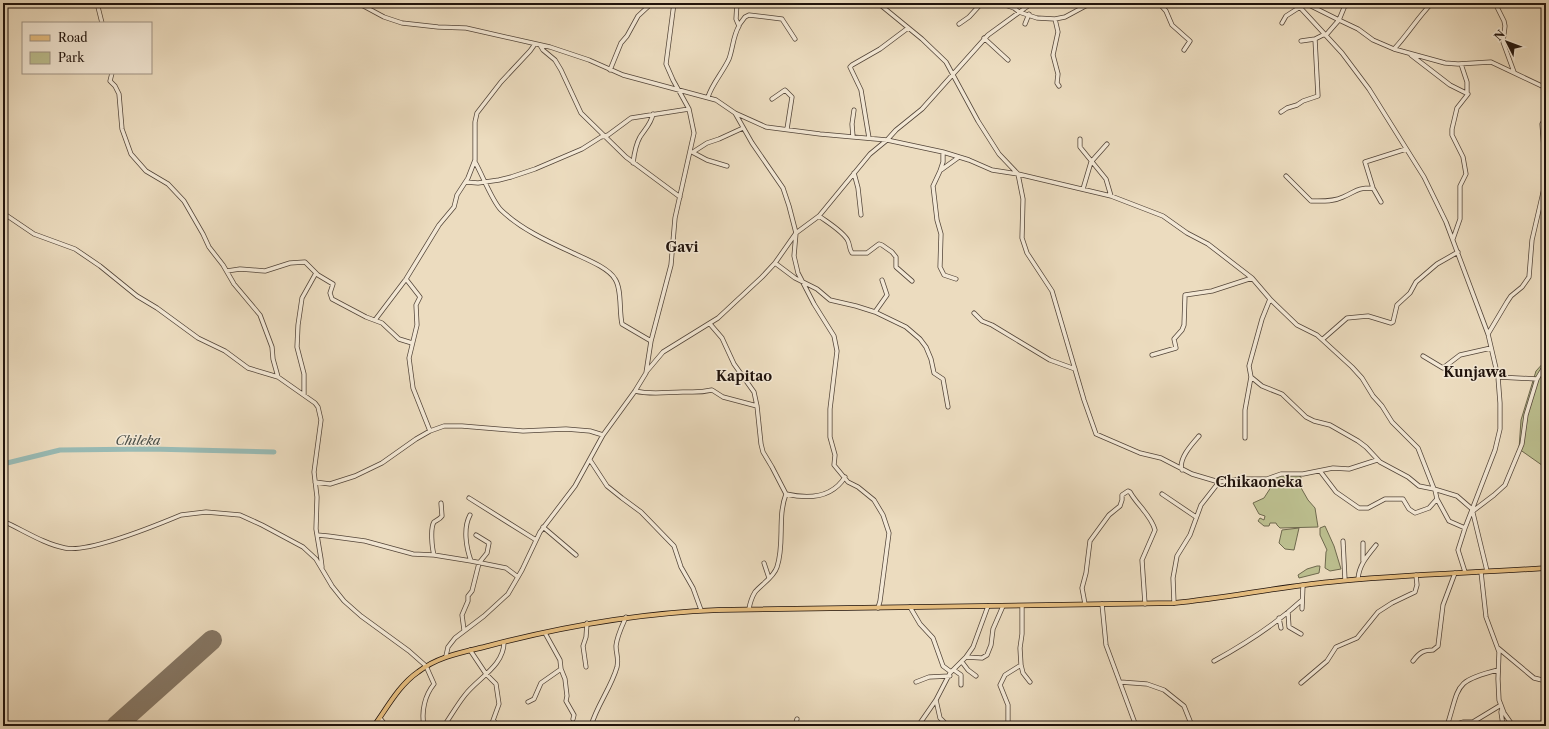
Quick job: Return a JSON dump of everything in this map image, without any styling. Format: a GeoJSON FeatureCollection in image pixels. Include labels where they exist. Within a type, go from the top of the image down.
{"type":"FeatureCollection","features":[{"type":"Feature","properties":{"kind":"main road"},"geometry":{"type":"LineString","coordinates":[[374,726],[403,686],[417,672],[446,656],[587,623],[626,617],[701,610],[1174,603],[1228,597],[1346,580],[1546,568]]}},
{"type":"Feature","properties":{"kind":"street"},"geometry":{"type":"LineString","coordinates":[[97,3],[102,22]]}},
{"type":"Feature","properties":{"kind":"street"},"geometry":{"type":"LineString","coordinates":[[358,3],[384,17],[402,23],[466,28],[540,45],[575,55],[623,75],[708,97],[722,103],[735,113],[766,127],[887,140],[943,152],[992,170],[1018,174],[1111,196],[1168,218],[1184,231],[1208,244],[1252,278],[1297,325],[1306,328],[1323,339],[1362,378],[1392,422],[1418,448],[1437,498],[1449,521],[1465,528]]}},
{"type":"Feature","properties":{"kind":"street"},"geometry":{"type":"LineString","coordinates":[[610,70],[621,43],[627,36],[638,16],[652,3]]}},
{"type":"Feature","properties":{"kind":"street"},"geometry":{"type":"LineString","coordinates":[[646,373],[651,341],[671,265],[673,228],[692,152],[694,133],[689,109],[668,69],[666,59],[674,3]]}},
{"type":"Feature","properties":{"kind":"street"},"geometry":{"type":"LineString","coordinates":[[737,3],[736,18],[739,25]]}},
{"type":"Feature","properties":{"kind":"street"},"geometry":{"type":"LineString","coordinates":[[878,3],[946,62],[978,121],[999,154],[1018,174],[1023,199],[1022,238],[1027,253],[1052,291],[1084,400],[1096,434],[1145,454],[1161,458],[1182,470],[1219,482],[1242,478],[1267,479],[1281,474],[1302,474],[1333,468],[1349,469],[1377,460]]}},
{"type":"Feature","properties":{"kind":"street"},"geometry":{"type":"LineString","coordinates":[[959,24],[984,3]]}},
{"type":"Feature","properties":{"kind":"street"},"geometry":{"type":"LineString","coordinates":[[999,3],[1037,18],[1055,19],[1065,17],[1091,3]]}},
{"type":"Feature","properties":{"kind":"street"},"geometry":{"type":"LineString","coordinates":[[446,656],[448,646],[455,638],[492,610],[508,594],[543,527],[575,486],[603,435],[655,361],[667,349],[710,324],[757,282],[775,262],[796,234],[819,216],[870,154],[922,109],[984,38],[1032,3]]}},
{"type":"Feature","properties":{"kind":"street"},"geometry":{"type":"LineString","coordinates":[[1159,3],[1166,11],[1172,25],[1190,41],[1184,50]]}},
{"type":"Feature","properties":{"kind":"street"},"geometry":{"type":"LineString","coordinates":[[1296,3],[1326,34],[1368,89],[1424,177],[1453,239],[1488,334],[1498,377],[1500,421],[1498,440],[1465,528],[1458,552],[1465,572]]}},
{"type":"Feature","properties":{"kind":"street"},"geometry":{"type":"LineString","coordinates":[[1306,3],[1311,4],[1358,29],[1374,40],[1394,49],[1445,63],[1462,64],[1491,62],[1514,72],[1525,80],[1546,88]]}},
{"type":"Feature","properties":{"kind":"street"},"geometry":{"type":"LineString","coordinates":[[1302,41],[1315,39],[1326,34],[1339,20],[1346,3]]}},
{"type":"Feature","properties":{"kind":"street"},"geometry":{"type":"LineString","coordinates":[[1394,49],[1422,13],[1432,3]]}},
{"type":"Feature","properties":{"kind":"street"},"geometry":{"type":"LineString","coordinates":[[1495,3],[1504,21],[1505,26],[1503,42],[1514,72]]}},
{"type":"Feature","properties":{"kind":"street"},"geometry":{"type":"LineString","coordinates":[[1282,22],[1286,16],[1300,7]]}},
{"type":"Feature","properties":{"kind":"street"},"geometry":{"type":"LineString","coordinates":[[1025,24],[1029,14]]}},
{"type":"Feature","properties":{"kind":"street"},"geometry":{"type":"LineString","coordinates":[[708,97],[729,57],[739,25],[745,17],[748,15],[782,19],[795,39]]}},
{"type":"Feature","properties":{"kind":"street"},"geometry":{"type":"LineString","coordinates":[[1055,19],[1058,35],[1053,55],[1058,74],[1057,83],[1059,86]]}},
{"type":"Feature","properties":{"kind":"street"},"geometry":{"type":"LineString","coordinates":[[869,138],[861,90],[850,67],[880,49],[908,28]]}},
{"type":"Feature","properties":{"kind":"street"},"geometry":{"type":"LineString","coordinates":[[984,38],[1008,60]]}},
{"type":"Feature","properties":{"kind":"street"},"geometry":{"type":"LineString","coordinates":[[1281,112],[1319,95],[1316,79],[1315,39]]}},
{"type":"Feature","properties":{"kind":"street"},"geometry":{"type":"LineString","coordinates":[[374,320],[406,279],[439,225],[454,207],[457,195],[466,182],[475,162],[475,122],[477,113],[501,82],[535,44]]}},
{"type":"Feature","properties":{"kind":"street"},"geometry":{"type":"LineString","coordinates":[[540,45],[560,68],[580,113],[618,151],[680,197]]}},
{"type":"Feature","properties":{"kind":"street"},"geometry":{"type":"LineString","coordinates":[[1408,53],[1450,85],[1467,93]]}},
{"type":"Feature","properties":{"kind":"street"},"geometry":{"type":"LineString","coordinates":[[1453,239],[1460,220],[1460,186],[1466,174],[1463,156],[1452,135],[1457,108],[1466,98],[1467,93],[1467,82],[1462,64]]}},
{"type":"Feature","properties":{"kind":"street"},"geometry":{"type":"LineString","coordinates":[[112,74],[110,81],[115,86],[118,94],[122,129],[131,154],[146,172],[168,184],[184,201],[209,247],[234,284],[262,319],[272,347],[273,359],[278,377]]}},
{"type":"Feature","properties":{"kind":"street"},"geometry":{"type":"LineString","coordinates":[[772,99],[785,90],[792,97],[787,129]]}},
{"type":"Feature","properties":{"kind":"street"},"geometry":{"type":"LineString","coordinates":[[466,182],[475,183],[505,179],[535,169],[582,149],[631,118],[689,109]]}},
{"type":"Feature","properties":{"kind":"street"},"geometry":{"type":"LineString","coordinates":[[853,137],[852,124],[854,110]]}},
{"type":"Feature","properties":{"kind":"street"},"geometry":{"type":"LineString","coordinates":[[735,113],[752,143],[783,188],[796,234],[794,256],[801,281],[827,323],[836,342],[837,351],[830,409],[830,438],[835,455],[834,465],[848,482]]}},
{"type":"Feature","properties":{"kind":"street"},"geometry":{"type":"LineString","coordinates":[[633,163],[634,154],[639,139],[650,124],[653,114]]}},
{"type":"Feature","properties":{"kind":"street"},"geometry":{"type":"LineString","coordinates":[[1488,334],[1511,296],[1522,287],[1529,277],[1532,240],[1546,175],[1542,124],[1546,118]]}},
{"type":"Feature","properties":{"kind":"street"},"geometry":{"type":"LineString","coordinates":[[692,152],[707,143],[743,128]]}},
{"type":"Feature","properties":{"kind":"street"},"geometry":{"type":"LineString","coordinates":[[1080,139],[1080,147],[1091,162],[1106,178],[1111,196]]}},
{"type":"Feature","properties":{"kind":"street"},"geometry":{"type":"LineString","coordinates":[[1083,189],[1091,162],[1107,144]]}},
{"type":"Feature","properties":{"kind":"street"},"geometry":{"type":"LineString","coordinates":[[1381,202],[1373,188],[1365,162],[1406,149]]}},
{"type":"Feature","properties":{"kind":"street"},"geometry":{"type":"LineString","coordinates":[[692,152],[707,160],[727,166]]}},
{"type":"Feature","properties":{"kind":"street"},"geometry":{"type":"LineString","coordinates":[[943,152],[943,162],[933,186],[937,220],[941,234],[940,267],[944,275],[956,279]]}},
{"type":"Feature","properties":{"kind":"street"},"geometry":{"type":"LineString","coordinates":[[940,171],[958,157]]}},
{"type":"Feature","properties":{"kind":"street"},"geometry":{"type":"LineString","coordinates":[[475,162],[498,206],[518,224],[603,268],[614,277],[617,281],[622,324],[651,341]]}},
{"type":"Feature","properties":{"kind":"street"},"geometry":{"type":"LineString","coordinates":[[854,173],[858,188],[861,215]]}},
{"type":"Feature","properties":{"kind":"street"},"geometry":{"type":"LineString","coordinates":[[1286,176],[1311,201],[1334,200],[1360,188],[1373,188]]}},
{"type":"Feature","properties":{"kind":"street"},"geometry":{"type":"LineString","coordinates":[[3,213],[34,234],[75,249],[100,266],[137,296],[157,308],[192,334],[225,351],[248,368],[278,377],[312,400],[318,407],[321,420],[314,463],[317,497],[315,523],[322,568]]}},
{"type":"Feature","properties":{"kind":"street"},"geometry":{"type":"LineString","coordinates":[[819,216],[835,228],[848,241],[850,251],[852,253],[867,252],[879,244],[888,249],[896,257],[896,267],[912,281]]}},
{"type":"Feature","properties":{"kind":"street"},"geometry":{"type":"LineString","coordinates":[[1323,339],[1346,318],[1368,316],[1391,323],[1393,322],[1397,305],[1410,293],[1416,282],[1437,264],[1458,252]]}},
{"type":"Feature","properties":{"kind":"street"},"geometry":{"type":"LineString","coordinates":[[227,272],[240,269],[265,271],[290,263],[306,262],[316,273],[333,284],[330,293],[332,299],[387,326],[399,339],[412,343]]}},
{"type":"Feature","properties":{"kind":"street"},"geometry":{"type":"LineString","coordinates":[[775,262],[801,281],[817,289],[830,300],[875,312],[906,328],[920,339],[929,353],[934,373],[943,379],[948,407]]}},
{"type":"Feature","properties":{"kind":"street"},"geometry":{"type":"LineString","coordinates":[[304,395],[303,367],[297,347],[298,325],[302,298],[316,273]]}},
{"type":"Feature","properties":{"kind":"street"},"geometry":{"type":"LineString","coordinates":[[1152,356],[1176,348],[1174,339],[1184,326],[1186,308],[1185,295],[1212,291],[1252,278]]}},
{"type":"Feature","properties":{"kind":"street"},"geometry":{"type":"LineString","coordinates":[[406,279],[420,297],[416,305],[417,325],[409,358],[411,382],[415,396],[430,431]]}},
{"type":"Feature","properties":{"kind":"street"},"geometry":{"type":"LineString","coordinates":[[875,312],[887,295],[882,280]]}},
{"type":"Feature","properties":{"kind":"street"},"geometry":{"type":"LineString","coordinates":[[1245,438],[1245,410],[1251,377],[1249,366],[1270,298]]}},
{"type":"Feature","properties":{"kind":"street"},"geometry":{"type":"LineString","coordinates":[[974,313],[984,323],[992,325],[1050,360],[1075,369]]}},
{"type":"Feature","properties":{"kind":"street"},"geometry":{"type":"LineString","coordinates":[[710,324],[724,341],[734,364],[754,392],[762,448],[786,494],[780,526],[781,551],[777,568],[754,594],[749,609]]}},
{"type":"Feature","properties":{"kind":"street"},"geometry":{"type":"LineString","coordinates":[[1423,356],[1443,368],[1460,355],[1491,348]]}},
{"type":"Feature","properties":{"kind":"street"},"geometry":{"type":"LineString","coordinates":[[1473,510],[1505,485],[1522,444],[1526,415],[1537,379],[1546,364]]}},
{"type":"Feature","properties":{"kind":"street"},"geometry":{"type":"LineString","coordinates":[[1251,377],[1262,386],[1281,393],[1309,419],[1330,425],[1358,441],[1366,447],[1377,460],[1391,470],[1408,477],[1418,486],[1457,496],[1473,510],[1486,571]]}},
{"type":"Feature","properties":{"kind":"street"},"geometry":{"type":"LineString","coordinates":[[1498,377],[1537,379]]}},
{"type":"Feature","properties":{"kind":"street"},"geometry":{"type":"LineString","coordinates":[[635,391],[650,393],[698,393],[712,390],[723,397],[757,406]]}},
{"type":"Feature","properties":{"kind":"street"},"geometry":{"type":"LineString","coordinates":[[315,482],[330,484],[360,474],[382,463],[416,439],[440,426],[449,425],[523,432],[566,429],[590,431],[603,435]]}},
{"type":"Feature","properties":{"kind":"street"},"geometry":{"type":"LineString","coordinates":[[1182,470],[1181,465],[1183,460],[1199,436]]}},
{"type":"Feature","properties":{"kind":"street"},"geometry":{"type":"LineString","coordinates":[[590,460],[607,486],[642,512],[674,546],[681,568],[693,588],[701,610]]}},
{"type":"Feature","properties":{"kind":"street"},"geometry":{"type":"LineString","coordinates":[[1320,471],[1336,492],[1359,508],[1368,508],[1385,499],[1403,499],[1405,500],[1409,509],[1415,513],[1429,508],[1437,498]]}},
{"type":"Feature","properties":{"kind":"street"},"geometry":{"type":"LineString","coordinates":[[786,494],[799,497],[821,496],[841,483],[845,477]]}},
{"type":"Feature","properties":{"kind":"street"},"geometry":{"type":"LineString","coordinates":[[841,483],[848,482],[858,486],[874,500],[883,515],[889,533],[878,608]]}},
{"type":"Feature","properties":{"kind":"street"},"geometry":{"type":"LineString","coordinates":[[1174,603],[1173,578],[1176,560],[1190,535],[1202,503],[1219,482]]}},
{"type":"Feature","properties":{"kind":"street"},"geometry":{"type":"LineString","coordinates":[[1084,604],[1082,588],[1086,573],[1090,541],[1109,515],[1120,506],[1122,495],[1128,491],[1148,516],[1155,530],[1142,560],[1145,604]]}},
{"type":"Feature","properties":{"kind":"street"},"geometry":{"type":"LineString","coordinates":[[1162,494],[1196,517]]}},
{"type":"Feature","properties":{"kind":"street"},"geometry":{"type":"LineString","coordinates":[[469,498],[536,540]]}},
{"type":"Feature","properties":{"kind":"street"},"geometry":{"type":"LineString","coordinates":[[434,555],[432,530],[434,523],[442,516],[441,504]]}},
{"type":"Feature","properties":{"kind":"street"},"geometry":{"type":"LineString","coordinates":[[3,521],[54,545],[67,548],[84,548],[181,515],[192,513],[206,512],[234,514],[250,519],[302,547],[312,555],[322,568],[332,586],[344,601],[361,616],[403,646],[426,666],[434,685],[429,689],[424,706],[424,726]]}},
{"type":"Feature","properties":{"kind":"street"},"geometry":{"type":"LineString","coordinates":[[470,515],[466,524],[466,549],[471,561]]}},
{"type":"Feature","properties":{"kind":"street"},"geometry":{"type":"LineString","coordinates":[[543,527],[576,555]]}},
{"type":"Feature","properties":{"kind":"street"},"geometry":{"type":"LineString","coordinates":[[464,630],[462,615],[468,601],[468,596],[472,591],[479,563],[487,553],[489,544],[476,535]]}},
{"type":"Feature","properties":{"kind":"street"},"geometry":{"type":"LineString","coordinates":[[317,536],[357,540],[413,554],[434,555],[506,568],[518,577]]}},
{"type":"Feature","properties":{"kind":"street"},"geometry":{"type":"LineString","coordinates":[[1343,541],[1346,580]]}},
{"type":"Feature","properties":{"kind":"street"},"geometry":{"type":"LineString","coordinates":[[1358,579],[1362,562],[1363,543]]}},
{"type":"Feature","properties":{"kind":"street"},"geometry":{"type":"LineString","coordinates":[[1362,562],[1376,545]]}},
{"type":"Feature","properties":{"kind":"street"},"geometry":{"type":"LineString","coordinates":[[764,563],[769,578]]}},
{"type":"Feature","properties":{"kind":"street"},"geometry":{"type":"LineString","coordinates":[[1481,572],[1486,617],[1498,648],[1498,687],[1502,707],[1513,726]]}},
{"type":"Feature","properties":{"kind":"street"},"geometry":{"type":"LineString","coordinates":[[1413,661],[1421,652],[1426,650],[1434,650],[1438,646],[1443,604],[1454,573]]}},
{"type":"Feature","properties":{"kind":"street"},"geometry":{"type":"LineString","coordinates":[[1301,683],[1327,661],[1336,647],[1352,641],[1360,636],[1378,612],[1392,603],[1415,592],[1417,585],[1416,575]]}},
{"type":"Feature","properties":{"kind":"street"},"geometry":{"type":"LineString","coordinates":[[1302,609],[1303,586]]}},
{"type":"Feature","properties":{"kind":"street"},"geometry":{"type":"LineString","coordinates":[[1214,661],[1250,639],[1288,612],[1302,600]]}},
{"type":"Feature","properties":{"kind":"street"},"geometry":{"type":"LineString","coordinates":[[1102,604],[1106,645],[1136,726]]}},
{"type":"Feature","properties":{"kind":"street"},"geometry":{"type":"LineString","coordinates":[[918,726],[952,673],[966,657],[974,643],[988,606]]}},
{"type":"Feature","properties":{"kind":"street"},"geometry":{"type":"LineString","coordinates":[[966,657],[982,658],[987,655],[991,645],[993,629],[1003,606]]}},
{"type":"Feature","properties":{"kind":"street"},"geometry":{"type":"LineString","coordinates":[[1022,606],[1020,665],[1023,673],[1030,682]]}},
{"type":"Feature","properties":{"kind":"street"},"geometry":{"type":"LineString","coordinates":[[910,607],[920,624],[931,636],[943,666],[952,673]]}},
{"type":"Feature","properties":{"kind":"street"},"geometry":{"type":"LineString","coordinates":[[1288,612],[1289,627],[1302,634]]}},
{"type":"Feature","properties":{"kind":"street"},"geometry":{"type":"LineString","coordinates":[[591,726],[597,714],[598,705],[604,697],[616,669],[618,659],[616,644],[626,617]]}},
{"type":"Feature","properties":{"kind":"street"},"geometry":{"type":"LineString","coordinates":[[1279,618],[1281,628]]}},
{"type":"Feature","properties":{"kind":"street"},"geometry":{"type":"LineString","coordinates":[[586,667],[583,646],[586,637],[587,623]]}},
{"type":"Feature","properties":{"kind":"street"},"geometry":{"type":"LineString","coordinates":[[545,633],[560,660],[568,696],[566,701],[574,715],[573,719]]}},
{"type":"Feature","properties":{"kind":"street"},"geometry":{"type":"LineString","coordinates":[[444,726],[464,696],[500,658],[503,653],[504,642]]}},
{"type":"Feature","properties":{"kind":"street"},"geometry":{"type":"LineString","coordinates":[[1498,648],[1534,678],[1546,681]]}},
{"type":"Feature","properties":{"kind":"street"},"geometry":{"type":"LineString","coordinates":[[470,650],[486,674],[496,684],[499,704],[491,726]]}},
{"type":"Feature","properties":{"kind":"street"},"geometry":{"type":"LineString","coordinates":[[962,662],[967,669],[976,676]]}},
{"type":"Feature","properties":{"kind":"street"},"geometry":{"type":"LineString","coordinates":[[1008,726],[1008,705],[1000,685],[1004,676],[1020,665]]}},
{"type":"Feature","properties":{"kind":"street"},"geometry":{"type":"LineString","coordinates":[[528,702],[534,699],[541,684],[561,669]]}},
{"type":"Feature","properties":{"kind":"street"},"geometry":{"type":"LineString","coordinates":[[1447,726],[1457,693],[1464,681],[1498,670]]}},
{"type":"Feature","properties":{"kind":"street"},"geometry":{"type":"LineString","coordinates":[[916,682],[929,677],[952,673],[961,675],[961,685]]}},
{"type":"Feature","properties":{"kind":"street"},"geometry":{"type":"LineString","coordinates":[[1120,682],[1147,684],[1164,690],[1184,706],[1192,726]]}},
{"type":"Feature","properties":{"kind":"street"},"geometry":{"type":"LineString","coordinates":[[936,700],[940,718],[948,726]]}},
{"type":"Feature","properties":{"kind":"street"},"geometry":{"type":"LineString","coordinates":[[1450,726],[1463,722],[1472,724],[1502,707]]}},
{"type":"Feature","properties":{"kind":"street"},"geometry":{"type":"LineString","coordinates":[[1502,707],[1501,712],[1503,726]]}},
{"type":"Feature","properties":{"kind":"street"},"geometry":{"type":"LineString","coordinates":[[380,718],[386,726]]}},
{"type":"Feature","properties":{"kind":"street"},"geometry":{"type":"LineString","coordinates":[[795,726],[797,719]]}},
{"type":"Feature","properties":{"kind":"street"},"geometry":{"type":"LineString","coordinates":[[494,721],[497,726]]}},
{"type":"Feature","properties":{"kind":"green space"},"geometry":{"type":"Polygon","coordinates":[[[1546,360],[1546,468],[1519,449],[1521,420],[1536,371],[1546,360]]]}},
{"type":"Feature","properties":{"kind":"green space"},"geometry":{"type":"Polygon","coordinates":[[[1279,475],[1298,475],[1301,477],[1300,486],[1308,500],[1315,508],[1318,527],[1280,528],[1276,523],[1270,523],[1269,526],[1264,526],[1258,521],[1260,518],[1264,520],[1265,516],[1259,514],[1253,503],[1264,498],[1273,484],[1273,481],[1279,475]]]}},
{"type":"Feature","properties":{"kind":"green space"},"geometry":{"type":"Polygon","coordinates":[[[1325,526],[1334,546],[1341,569],[1330,571],[1325,568],[1327,550],[1320,535],[1320,528],[1325,526]]]}},
{"type":"Feature","properties":{"kind":"green space"},"geometry":{"type":"Polygon","coordinates":[[[1299,528],[1294,550],[1285,549],[1279,543],[1282,530],[1299,528]]]}},
{"type":"Feature","properties":{"kind":"green space"},"geometry":{"type":"Polygon","coordinates":[[[1320,566],[1319,573],[1299,578],[1298,575],[1307,569],[1320,566]]]}},
{"type":"Feature","properties":{"kind":"waterway","name":"Chileka"},"geometry":{"type":"LineString","coordinates":[[3,464],[60,450],[150,449],[274,452]]}},
{"type":"Feature","properties":{"kind":"runway"},"geometry":{"type":"LineString","coordinates":[[116,726],[212,640]]}},
{"type":"Feature","properties":{"kind":"district","name":"Gavi"},"geometry":{"type":"Point","coordinates":[682,247]}},
{"type":"Feature","properties":{"kind":"district","name":"Kunjawa"},"geometry":{"type":"Point","coordinates":[1475,372]}},
{"type":"Feature","properties":{"kind":"district","name":"Kapitao"},"geometry":{"type":"Point","coordinates":[744,376]}},
{"type":"Feature","properties":{"kind":"district","name":"Chikaoneka"},"geometry":{"type":"Point","coordinates":[1259,482]}}]}
